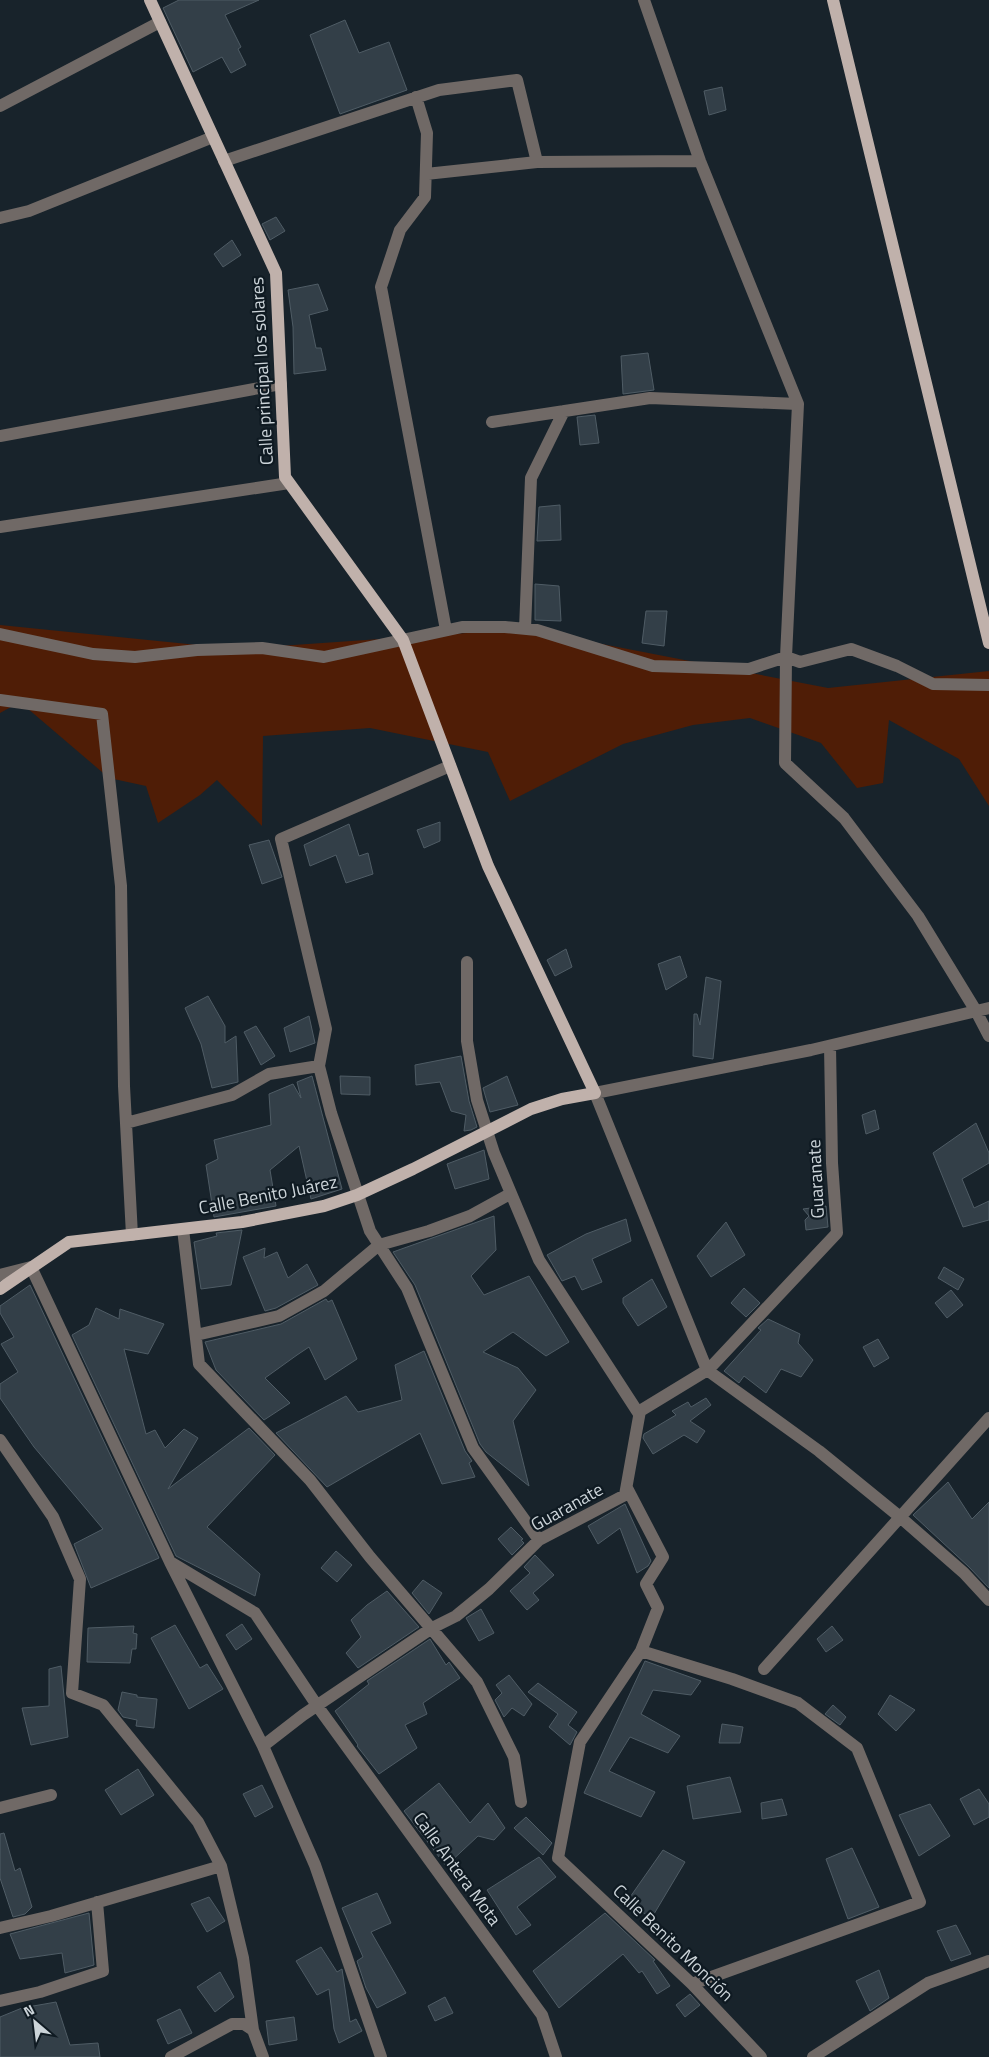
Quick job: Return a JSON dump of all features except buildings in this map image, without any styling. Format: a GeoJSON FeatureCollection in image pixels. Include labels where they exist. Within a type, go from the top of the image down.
{"type":"FeatureCollection","features":[{"type":"Feature","properties":{"kind":"main road"},"geometry":{"type":"LineString","coordinates":[[833,0],[989,643]]}},
{"type":"Feature","properties":{"kind":"main road","name":"Calle principal los solares"},"geometry":{"type":"LineString","coordinates":[[153,1],[160,22],[276,273],[285,476],[403,640],[488,866],[595,1093]]}},
{"type":"Feature","properties":{"kind":"main road","name":"Calle Benito Juárez"},"geometry":{"type":"LineString","coordinates":[[0,1289],[69,1242],[242,1222],[324,1206],[357,1195],[488,1132],[531,1109],[562,1099],[595,1093]]}},
{"type":"Feature","properties":{"kind":"street"},"geometry":{"type":"LineString","coordinates":[[644,0],[700,161],[798,404],[786,657],[785,763],[844,818],[918,916],[983,1010],[989,1036]]}},
{"type":"Feature","properties":{"kind":"street"},"geometry":{"type":"LineString","coordinates":[[0,106],[160,22]]}},
{"type":"Feature","properties":{"kind":"street"},"geometry":{"type":"LineString","coordinates":[[224,160],[439,90],[517,80],[538,162]]}},
{"type":"Feature","properties":{"kind":"street"},"geometry":{"type":"LineString","coordinates":[[416,97],[427,133],[425,197],[400,230],[381,287],[446,630]]}},
{"type":"Feature","properties":{"kind":"street"},"geometry":{"type":"LineString","coordinates":[[0,218],[29,211],[213,137]]}},
{"type":"Feature","properties":{"kind":"street"},"geometry":{"type":"LineString","coordinates":[[426,174],[538,162],[700,161]]}},
{"type":"Feature","properties":{"kind":"street"},"geometry":{"type":"LineString","coordinates":[[0,436],[281,384]]}},
{"type":"Feature","properties":{"kind":"street"},"geometry":{"type":"LineString","coordinates":[[492,422],[650,398],[798,404]]}},
{"type":"Feature","properties":{"kind":"street"},"geometry":{"type":"LineString","coordinates":[[525,629],[532,478],[564,411]]}},
{"type":"Feature","properties":{"kind":"street"},"geometry":{"type":"LineString","coordinates":[[0,527],[289,483]]}},
{"type":"Feature","properties":{"kind":"street"},"geometry":{"type":"LineString","coordinates":[[0,634],[93,654],[135,657],[197,650],[262,648],[324,656],[462,627],[525,629],[537,630],[653,666],[749,669],[786,657],[800,662],[851,649],[897,666],[933,684],[989,685]]}},
{"type":"Feature","properties":{"kind":"street"},"geometry":{"type":"LineString","coordinates":[[0,700],[102,714],[121,886],[126,1123],[132,1235]]}},
{"type":"Feature","properties":{"kind":"street"},"geometry":{"type":"LineString","coordinates":[[450,766],[281,839],[326,1029],[319,1066],[331,1113],[370,1231],[407,1288],[473,1448],[539,1540]]}},
{"type":"Feature","properties":{"kind":"street"},"geometry":{"type":"LineString","coordinates":[[467,962],[467,1041],[477,1100],[510,1194],[539,1260],[639,1414]]}},
{"type":"Feature","properties":{"kind":"street"},"geometry":{"type":"LineString","coordinates":[[983,1010],[830,1046],[595,1093],[707,1370],[818,1451],[900,1517],[964,1573],[989,1600]]}},
{"type":"Feature","properties":{"kind":"street","name":"Guaranate"},"geometry":{"type":"LineString","coordinates":[[262,1746],[303,1715],[318,1707],[432,1628],[456,1616],[489,1589],[539,1540],[625,1495],[640,1411],[707,1370],[836,1233],[832,1163],[830,1046]]}},
{"type":"Feature","properties":{"kind":"street"},"geometry":{"type":"LineString","coordinates":[[126,1123],[232,1096],[269,1074],[319,1066]]}},
{"type":"Feature","properties":{"kind":"street"},"geometry":{"type":"LineString","coordinates":[[196,1335],[279,1316],[324,1291],[379,1245],[429,1231],[470,1216],[510,1194]]}},
{"type":"Feature","properties":{"kind":"street"},"geometry":{"type":"LineString","coordinates":[[183,1229],[199,1364],[310,1480],[370,1557],[477,1682],[514,1757],[521,1802]]}},
{"type":"Feature","properties":{"kind":"street"},"geometry":{"type":"LineString","coordinates":[[0,1275],[31,1267],[170,1562],[262,1746],[315,1865],[381,2057]]}},
{"type":"Feature","properties":{"kind":"street"},"geometry":{"type":"LineString","coordinates":[[764,1669],[989,1418]]}},
{"type":"Feature","properties":{"kind":"street"},"geometry":{"type":"LineString","coordinates":[[0,1440],[53,1517],[80,1579],[72,1693],[104,1705],[198,1822],[221,1866],[243,1958],[253,2030],[263,2057]]}},
{"type":"Feature","properties":{"kind":"street"},"geometry":{"type":"LineString","coordinates":[[626,1488],[663,1557],[646,1584],[658,1608],[642,1651],[732,1679],[798,1703],[857,1748],[920,1902],[692,1984]]}},
{"type":"Feature","properties":{"kind":"street","name":"Calle Antera Mota"},"geometry":{"type":"LineString","coordinates":[[170,1562],[255,1613],[318,1707],[542,2015],[556,2057]]}},
{"type":"Feature","properties":{"kind":"street","name":"Calle Benito Monción"},"geometry":{"type":"LineString","coordinates":[[642,1651],[580,1742],[558,1858],[692,1984],[761,2057]]}},
{"type":"Feature","properties":{"kind":"street"},"geometry":{"type":"LineString","coordinates":[[0,1808],[50,1795]]}},
{"type":"Feature","properties":{"kind":"street"},"geometry":{"type":"LineString","coordinates":[[0,1928],[221,1866]]}},
{"type":"Feature","properties":{"kind":"street"},"geometry":{"type":"LineString","coordinates":[[0,2001],[40,1992],[103,1971],[98,1902]]}},
{"type":"Feature","properties":{"kind":"street"},"geometry":{"type":"LineString","coordinates":[[813,2057],[928,1983],[989,1961]]}},
{"type":"Feature","properties":{"kind":"street"},"geometry":{"type":"LineString","coordinates":[[171,2057],[232,2024],[244,2024],[253,2030]]}},
{"type":"Feature","properties":{"kind":"shaded area"},"geometry":{"type":"Polygon","coordinates":[[[0,625],[237,649],[525,629],[828,688],[989,671],[989,806],[959,759],[889,720],[883,783],[857,788],[821,743],[750,718],[693,725],[623,744],[510,801],[488,752],[370,728],[263,736],[262,826],[217,780],[200,795],[158,823],[146,786],[109,778],[20,702],[0,713],[0,625]]]}}]}
